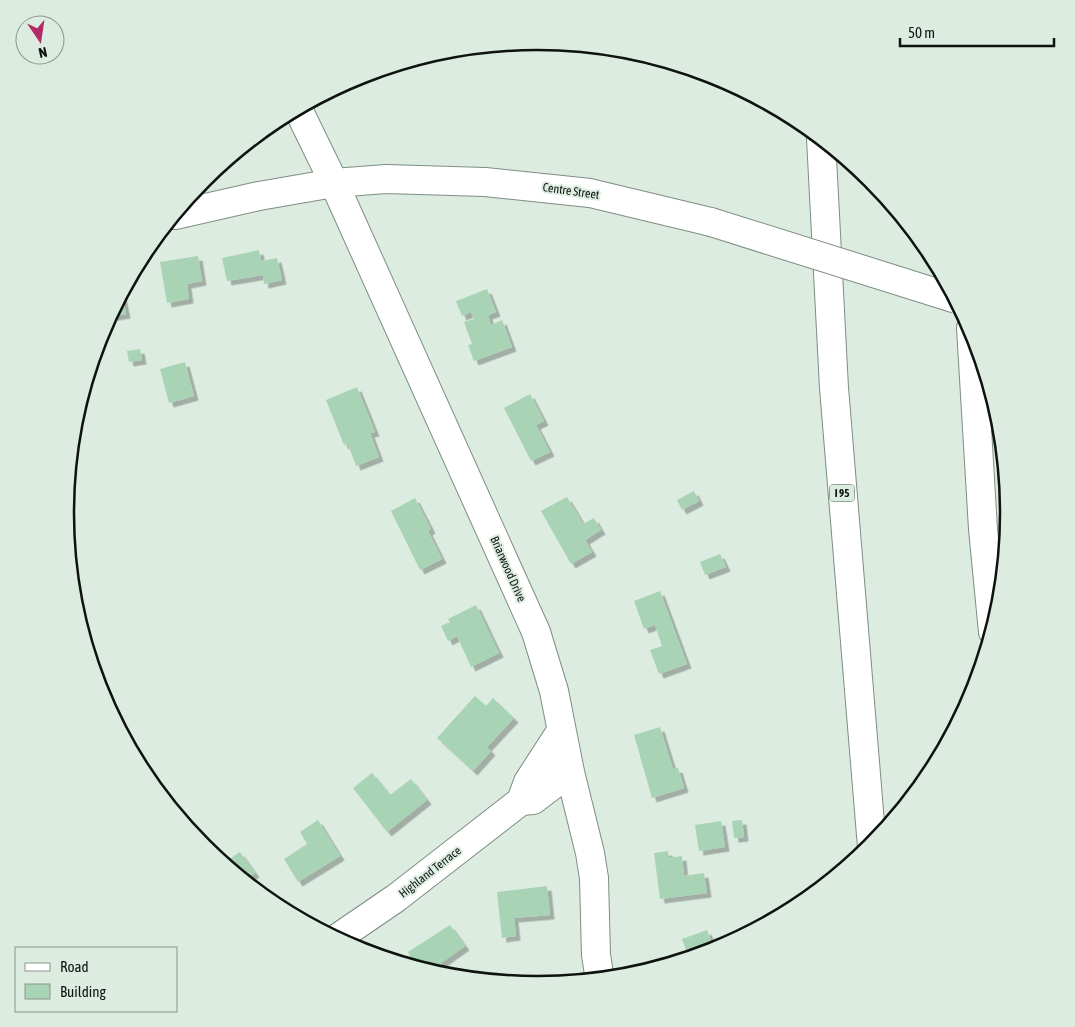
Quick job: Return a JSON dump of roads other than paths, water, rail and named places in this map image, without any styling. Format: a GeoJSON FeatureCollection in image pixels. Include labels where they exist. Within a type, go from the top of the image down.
{"type":"FeatureCollection","features":[{"type":"Feature","properties":{"kind":"main road","name":"Briarwood Drive"},"geometry":{"type":"LineString","coordinates":[[301,115],[334,183],[536,632],[554,691],[570,772],[590,853],[594,878],[596,955],[599,973]]}},
{"type":"Feature","properties":{"kind":"main road","name":"I 95"},"geometry":{"type":"LineString","coordinates":[[821,147],[834,388],[871,835]]}},
{"type":"Feature","properties":{"kind":"main road","name":"Centre Street"},"geometry":{"type":"LineString","coordinates":[[185,213],[259,196],[334,183],[386,179],[538,187],[590,193],[711,222],[947,296]]}},
{"type":"Feature","properties":{"kind":"main road"},"geometry":{"type":"LineString","coordinates":[[973,355],[983,529],[991,609]]}},
{"type":"Feature","properties":{"kind":"main road","name":"Highland Terrace"},"geometry":{"type":"LineString","coordinates":[[343,934],[396,898],[521,801],[528,782],[561,731]]}},
{"type":"Feature","properties":{"kind":"main road","name":"Highland Terrace"},"geometry":{"type":"LineString","coordinates":[[521,801],[533,800],[570,772]]}}]}
